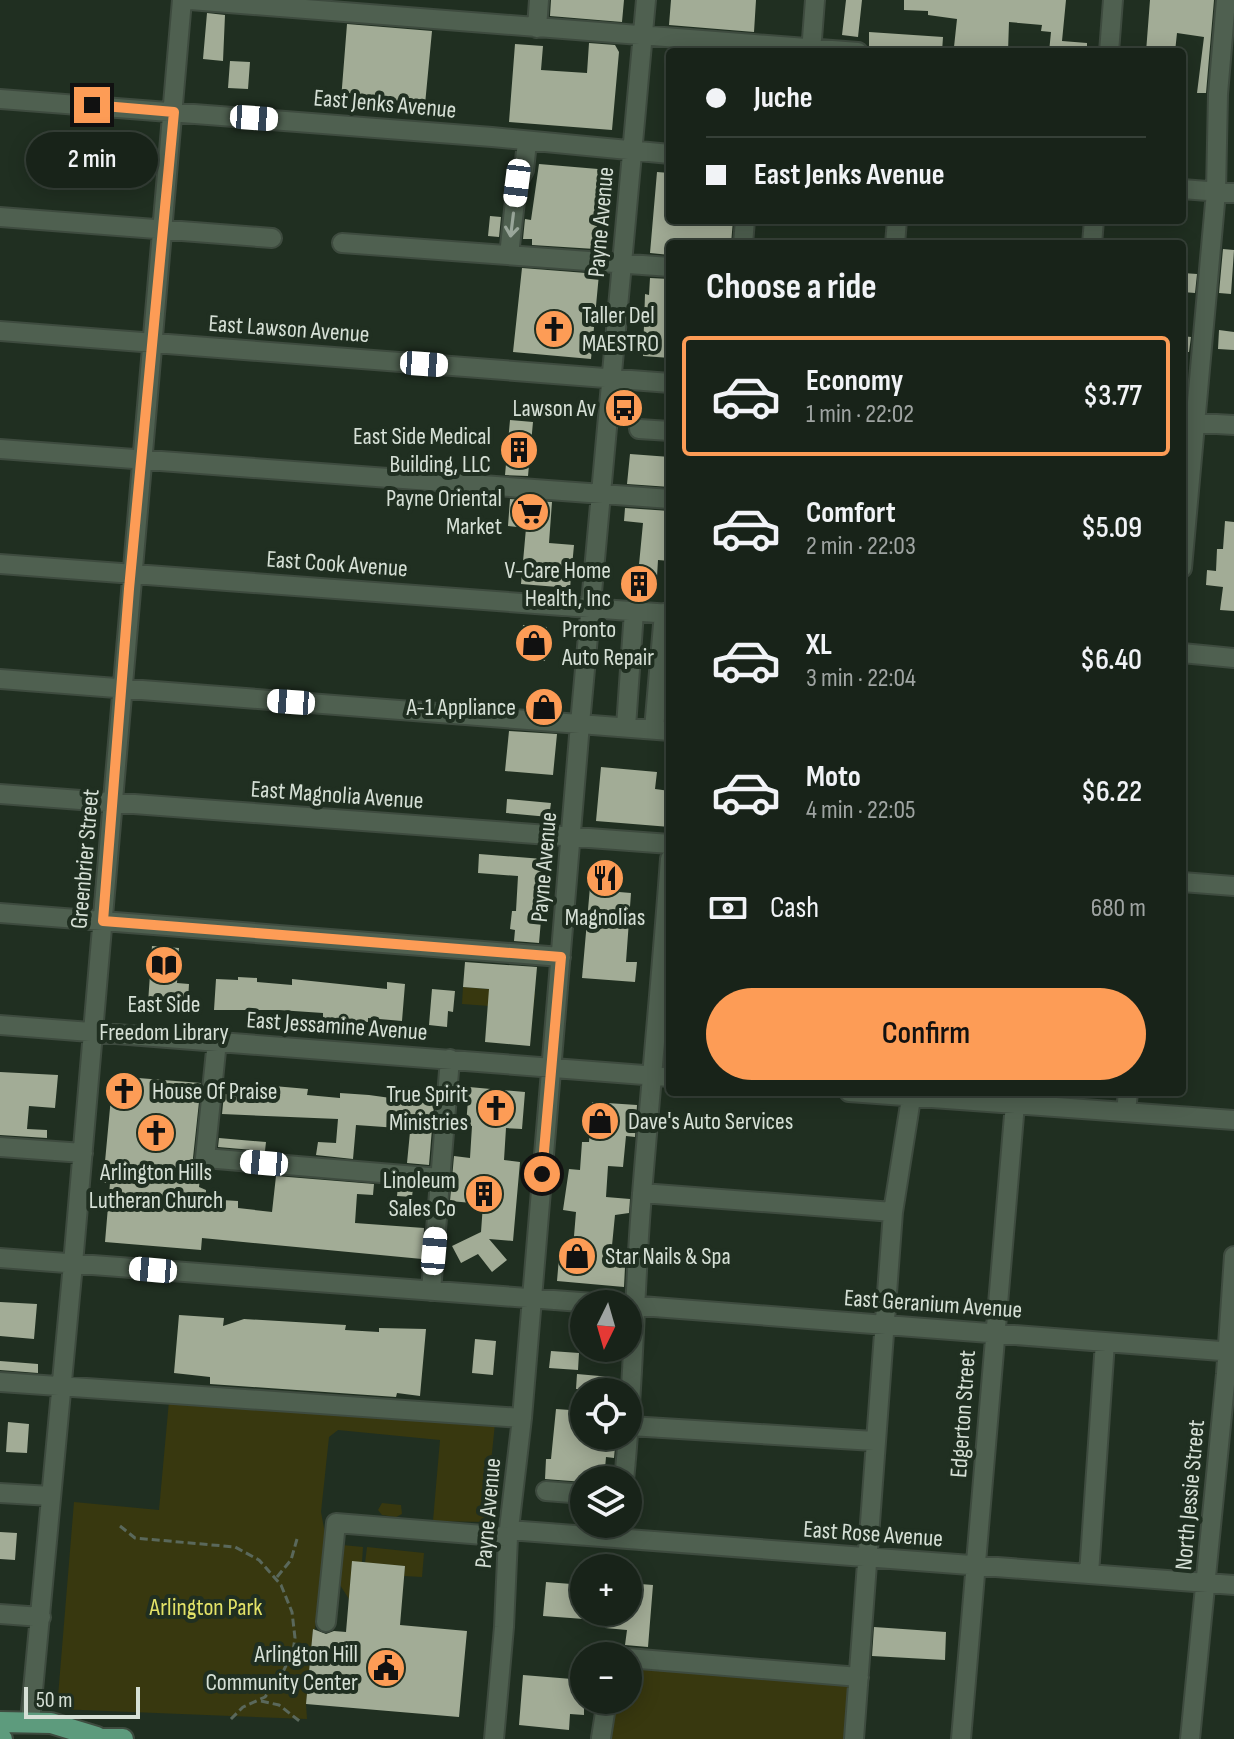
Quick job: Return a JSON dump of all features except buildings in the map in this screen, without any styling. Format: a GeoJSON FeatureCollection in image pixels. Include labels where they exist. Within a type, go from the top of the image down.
{"type":"FeatureCollection","features":[{"type":"Feature","properties":{"kind":"main road"},"geometry":{"type":"LineString","coordinates":[[0,1722],[51,1723],[91,1738],[123,1739]]}},
{"type":"Feature","properties":{"kind":"street","name":"Greenbrier Street"},"geometry":{"type":"LineString","coordinates":[[30,1722],[94,1031],[182,0]]}},
{"type":"Feature","properties":{"kind":"street"},"geometry":{"type":"LineString","coordinates":[[190,0],[804,48]]}},
{"type":"Feature","properties":{"kind":"street"},"geometry":{"type":"LineString","coordinates":[[537,28],[539,0]]}},
{"type":"Feature","properties":{"kind":"street","name":"Payne Avenue"},"geometry":{"type":"LineString","coordinates":[[494,1739],[508,1534],[522,1418],[580,724],[646,0]]}},
{"type":"Feature","properties":{"kind":"street"},"geometry":{"type":"LineString","coordinates":[[812,39],[815,0]]}},
{"type":"Feature","properties":{"kind":"street"},"geometry":{"type":"LineString","coordinates":[[1109,48],[1113,0]]}},
{"type":"Feature","properties":{"kind":"street"},"geometry":{"type":"LineString","coordinates":[[1186,471],[1188,422],[1225,192],[1226,0]]}},
{"type":"Feature","properties":{"kind":"street","name":"East Jenks Avenue"},"geometry":{"type":"LineString","coordinates":[[0,99],[666,154]]}},
{"type":"Feature","properties":{"kind":"street"},"geometry":{"type":"LineString","coordinates":[[509,255],[517,183],[524,170],[527,142]]}},
{"type":"Feature","properties":{"kind":"street"},"geometry":{"type":"LineString","coordinates":[[1186,189],[1225,192]]}},
{"type":"Feature","properties":{"kind":"street"},"geometry":{"type":"LineString","coordinates":[[0,217],[272,238]]}},
{"type":"Feature","properties":{"kind":"street"},"geometry":{"type":"LineString","coordinates":[[342,243],[666,267]]}},
{"type":"Feature","properties":{"kind":"street","name":"East Lawson Avenue"},"geometry":{"type":"LineString","coordinates":[[0,331],[666,383]]}},
{"type":"Feature","properties":{"kind":"street"},"geometry":{"type":"LineString","coordinates":[[1188,422],[1234,425]]}},
{"type":"Feature","properties":{"kind":"street"},"geometry":{"type":"LineString","coordinates":[[639,429],[666,431]]}},
{"type":"Feature","properties":{"kind":"street"},"geometry":{"type":"LineString","coordinates":[[0,449],[666,499]]}},
{"type":"Feature","properties":{"kind":"street","name":"East Cook Avenue"},"geometry":{"type":"LineString","coordinates":[[0,564],[666,614]]}},
{"type":"Feature","properties":{"kind":"street"},"geometry":{"type":"LineString","coordinates":[[626,727],[634,611]]}},
{"type":"Feature","properties":{"kind":"street"},"geometry":{"type":"LineString","coordinates":[[0,679],[662,730],[666,637]]}},
{"type":"Feature","properties":{"kind":"street"},"geometry":{"type":"LineString","coordinates":[[1186,653],[1234,658]]}},
{"type":"Feature","properties":{"kind":"street","name":"East Magnolia Avenue"},"geometry":{"type":"LineString","coordinates":[[0,794],[666,844]]}},
{"type":"Feature","properties":{"kind":"street"},"geometry":{"type":"LineString","coordinates":[[1186,882],[1234,886]]}},
{"type":"Feature","properties":{"kind":"street"},"geometry":{"type":"LineString","coordinates":[[0,913],[561,957]]}},
{"type":"Feature","properties":{"kind":"street"},"geometry":{"type":"LineString","coordinates":[[633,1290],[642,1193],[662,1076],[666,963]]}},
{"type":"Feature","properties":{"kind":"street","name":"East Jessamine Avenue"},"geometry":{"type":"LineString","coordinates":[[0,1025],[662,1076]]}},
{"type":"Feature","properties":{"kind":"street"},"geometry":{"type":"LineString","coordinates":[[217,1041],[205,1158],[440,1178]]}},
{"type":"Feature","properties":{"kind":"street"},"geometry":{"type":"LineString","coordinates":[[431,1291],[450,1059]]}},
{"type":"Feature","properties":{"kind":"street"},"geometry":{"type":"LineString","coordinates":[[854,1739],[893,1212],[912,1096]]}},
{"type":"Feature","properties":{"kind":"street"},"geometry":{"type":"LineString","coordinates":[[946,1096],[1015,1098],[1126,1112],[1234,1120]]}},
{"type":"Feature","properties":{"kind":"street"},"geometry":{"type":"LineString","coordinates":[[1126,1112],[1128,1096]]}},
{"type":"Feature","properties":{"kind":"street","name":"Edgerton Street"},"geometry":{"type":"LineString","coordinates":[[961,1739],[1015,1098]]}},
{"type":"Feature","properties":{"kind":"street"},"geometry":{"type":"LineString","coordinates":[[0,1147],[83,1153]]}},
{"type":"Feature","properties":{"kind":"street"},"geometry":{"type":"LineString","coordinates":[[642,1193],[893,1212]]}},
{"type":"Feature","properties":{"kind":"street","name":"North Jessie Street"},"geometry":{"type":"LineString","coordinates":[[1190,1739],[1231,1352],[1234,1256]]}},
{"type":"Feature","properties":{"kind":"street"},"geometry":{"type":"LineString","coordinates":[[0,1258],[570,1302]]}},
{"type":"Feature","properties":{"kind":"street","name":"East Geranium Avenue"},"geometry":{"type":"LineString","coordinates":[[642,1307],[1231,1352]]}},
{"type":"Feature","properties":{"kind":"street"},"geometry":{"type":"LineString","coordinates":[[1089,1574],[1105,1342]]}},
{"type":"Feature","properties":{"kind":"street"},"geometry":{"type":"LineString","coordinates":[[0,1382],[522,1418]]}},
{"type":"Feature","properties":{"kind":"street"},"geometry":{"type":"LineString","coordinates":[[642,1427],[874,1441]]}},
{"type":"Feature","properties":{"kind":"street"},"geometry":{"type":"LineString","coordinates":[[546,1491],[570,1493]]}},
{"type":"Feature","properties":{"kind":"street"},"geometry":{"type":"LineString","coordinates":[[0,1493],[51,1496]]}},
{"type":"Feature","properties":{"kind":"street","name":"East Rose Avenue"},"geometry":{"type":"LineString","coordinates":[[326,1622],[336,1523],[508,1534],[570,1532]]}},
{"type":"Feature","properties":{"kind":"street","name":"East Rose Avenue"},"geometry":{"type":"LineString","coordinates":[[642,1533],[868,1558],[1234,1585]]}},
{"type":"Feature","properties":{"kind":"street"},"geometry":{"type":"LineString","coordinates":[[0,1614],[41,1617]]}},
{"type":"Feature","properties":{"kind":"street"},"geometry":{"type":"LineString","coordinates":[[642,1659],[859,1677]]}},
{"type":"Feature","properties":{"kind":"street"},"geometry":{"type":"LineString","coordinates":[[601,1738],[605,1714]]}},
{"type":"Feature","properties":{"kind":"path"},"geometry":{"type":"LineString","coordinates":[[120,1526],[135,1538],[235,1547],[259,1560],[276,1577],[290,1605],[295,1638],[291,1656],[281,1676],[261,1701]]}},
{"type":"Feature","properties":{"kind":"path"},"geometry":{"type":"LineString","coordinates":[[276,1577],[291,1560],[297,1539]]}},
{"type":"Feature","properties":{"kind":"path"},"geometry":{"type":"LineString","coordinates":[[230,1720],[243,1707],[261,1701],[279,1705],[302,1723]]}},
{"type":"Feature","properties":{"kind":"green space"},"geometry":{"type":"Polygon","coordinates":[[[463,987],[535,993],[533,1009],[462,1004],[463,987]]]}},
{"type":"Feature","properties":{"kind":"green space","name":"Arlington Park"},"geometry":{"type":"Polygon","coordinates":[[[169,1401],[495,1423],[485,1522],[433,1521],[440,1440],[338,1430],[329,1437],[321,1512],[326,1539],[313,1629],[307,1719],[57,1709],[74,1502],[159,1510],[169,1401]]]}},
{"type":"Feature","properties":{"kind":"green space"},"geometry":{"type":"Polygon","coordinates":[[[382,1503],[401,1505],[402,1514],[396,1517],[382,1515],[378,1510],[382,1503]]]}},
{"type":"Feature","properties":{"kind":"green space"},"geometry":{"type":"Polygon","coordinates":[[[342,1545],[363,1547],[362,1562],[352,1562],[349,1599],[340,1585],[342,1545]]]}},
{"type":"Feature","properties":{"kind":"green space"},"geometry":{"type":"Polygon","coordinates":[[[367,1547],[424,1553],[422,1577],[404,1576],[405,1566],[365,1563],[367,1547]]]}},
{"type":"Feature","properties":{"kind":"green space"},"geometry":{"type":"Polygon","coordinates":[[[642,1666],[851,1686],[848,1739],[610,1739],[613,1714],[642,1714],[642,1666]]]}},
{"type":"Feature","properties":{"kind":"place","name":"Taller Del MAESTRO"},"geometry":{"type":"Point","coordinates":[554,329]}},
{"type":"Feature","properties":{"kind":"place","name":"Lawson Av"},"geometry":{"type":"Point","coordinates":[624,408]}},
{"type":"Feature","properties":{"kind":"place","name":"East Side Medical Building, LLC"},"geometry":{"type":"Point","coordinates":[519,450]}},
{"type":"Feature","properties":{"kind":"place","name":"Payne Oriental Market"},"geometry":{"type":"Point","coordinates":[530,512]}},
{"type":"Feature","properties":{"kind":"place","name":"V-Care Home Health, Inc"},"geometry":{"type":"Point","coordinates":[639,584]}},
{"type":"Feature","properties":{"kind":"place","name":"Pronto Auto Repair"},"geometry":{"type":"Point","coordinates":[534,643]}},
{"type":"Feature","properties":{"kind":"place","name":"A-1 Appliance"},"geometry":{"type":"Point","coordinates":[544,707]}},
{"type":"Feature","properties":{"kind":"place","name":"Magnolias"},"geometry":{"type":"Point","coordinates":[605,878]}},
{"type":"Feature","properties":{"kind":"place","name":"East Side Freedom Library"},"geometry":{"type":"Point","coordinates":[164,965]}},
{"type":"Feature","properties":{"kind":"place","name":"House Of Praise"},"geometry":{"type":"Point","coordinates":[124,1091]}},
{"type":"Feature","properties":{"kind":"place","name":"True Spirit Ministries"},"geometry":{"type":"Point","coordinates":[496,1108]}},
{"type":"Feature","properties":{"kind":"place","name":"Dave's Auto Services"},"geometry":{"type":"Point","coordinates":[600,1121]}},
{"type":"Feature","properties":{"kind":"place","name":"Arlington Hills Lutheran Church"},"geometry":{"type":"Point","coordinates":[156,1133]}},
{"type":"Feature","properties":{"kind":"place","name":"Linoleum Sales Co"},"geometry":{"type":"Point","coordinates":[484,1194]}},
{"type":"Feature","properties":{"kind":"place","name":"Star Nails & Spa"},"geometry":{"type":"Point","coordinates":[577,1256]}},
{"type":"Feature","properties":{"kind":"place","name":"Arlington Hill Community Center"},"geometry":{"type":"Point","coordinates":[386,1668]}},
{"type":"Feature","properties":{"kind":"route"},"geometry":{"type":"LineString","coordinates":[[92,105],[174,112],[129,589],[103,921],[561,957],[542,1174]]}}]}
